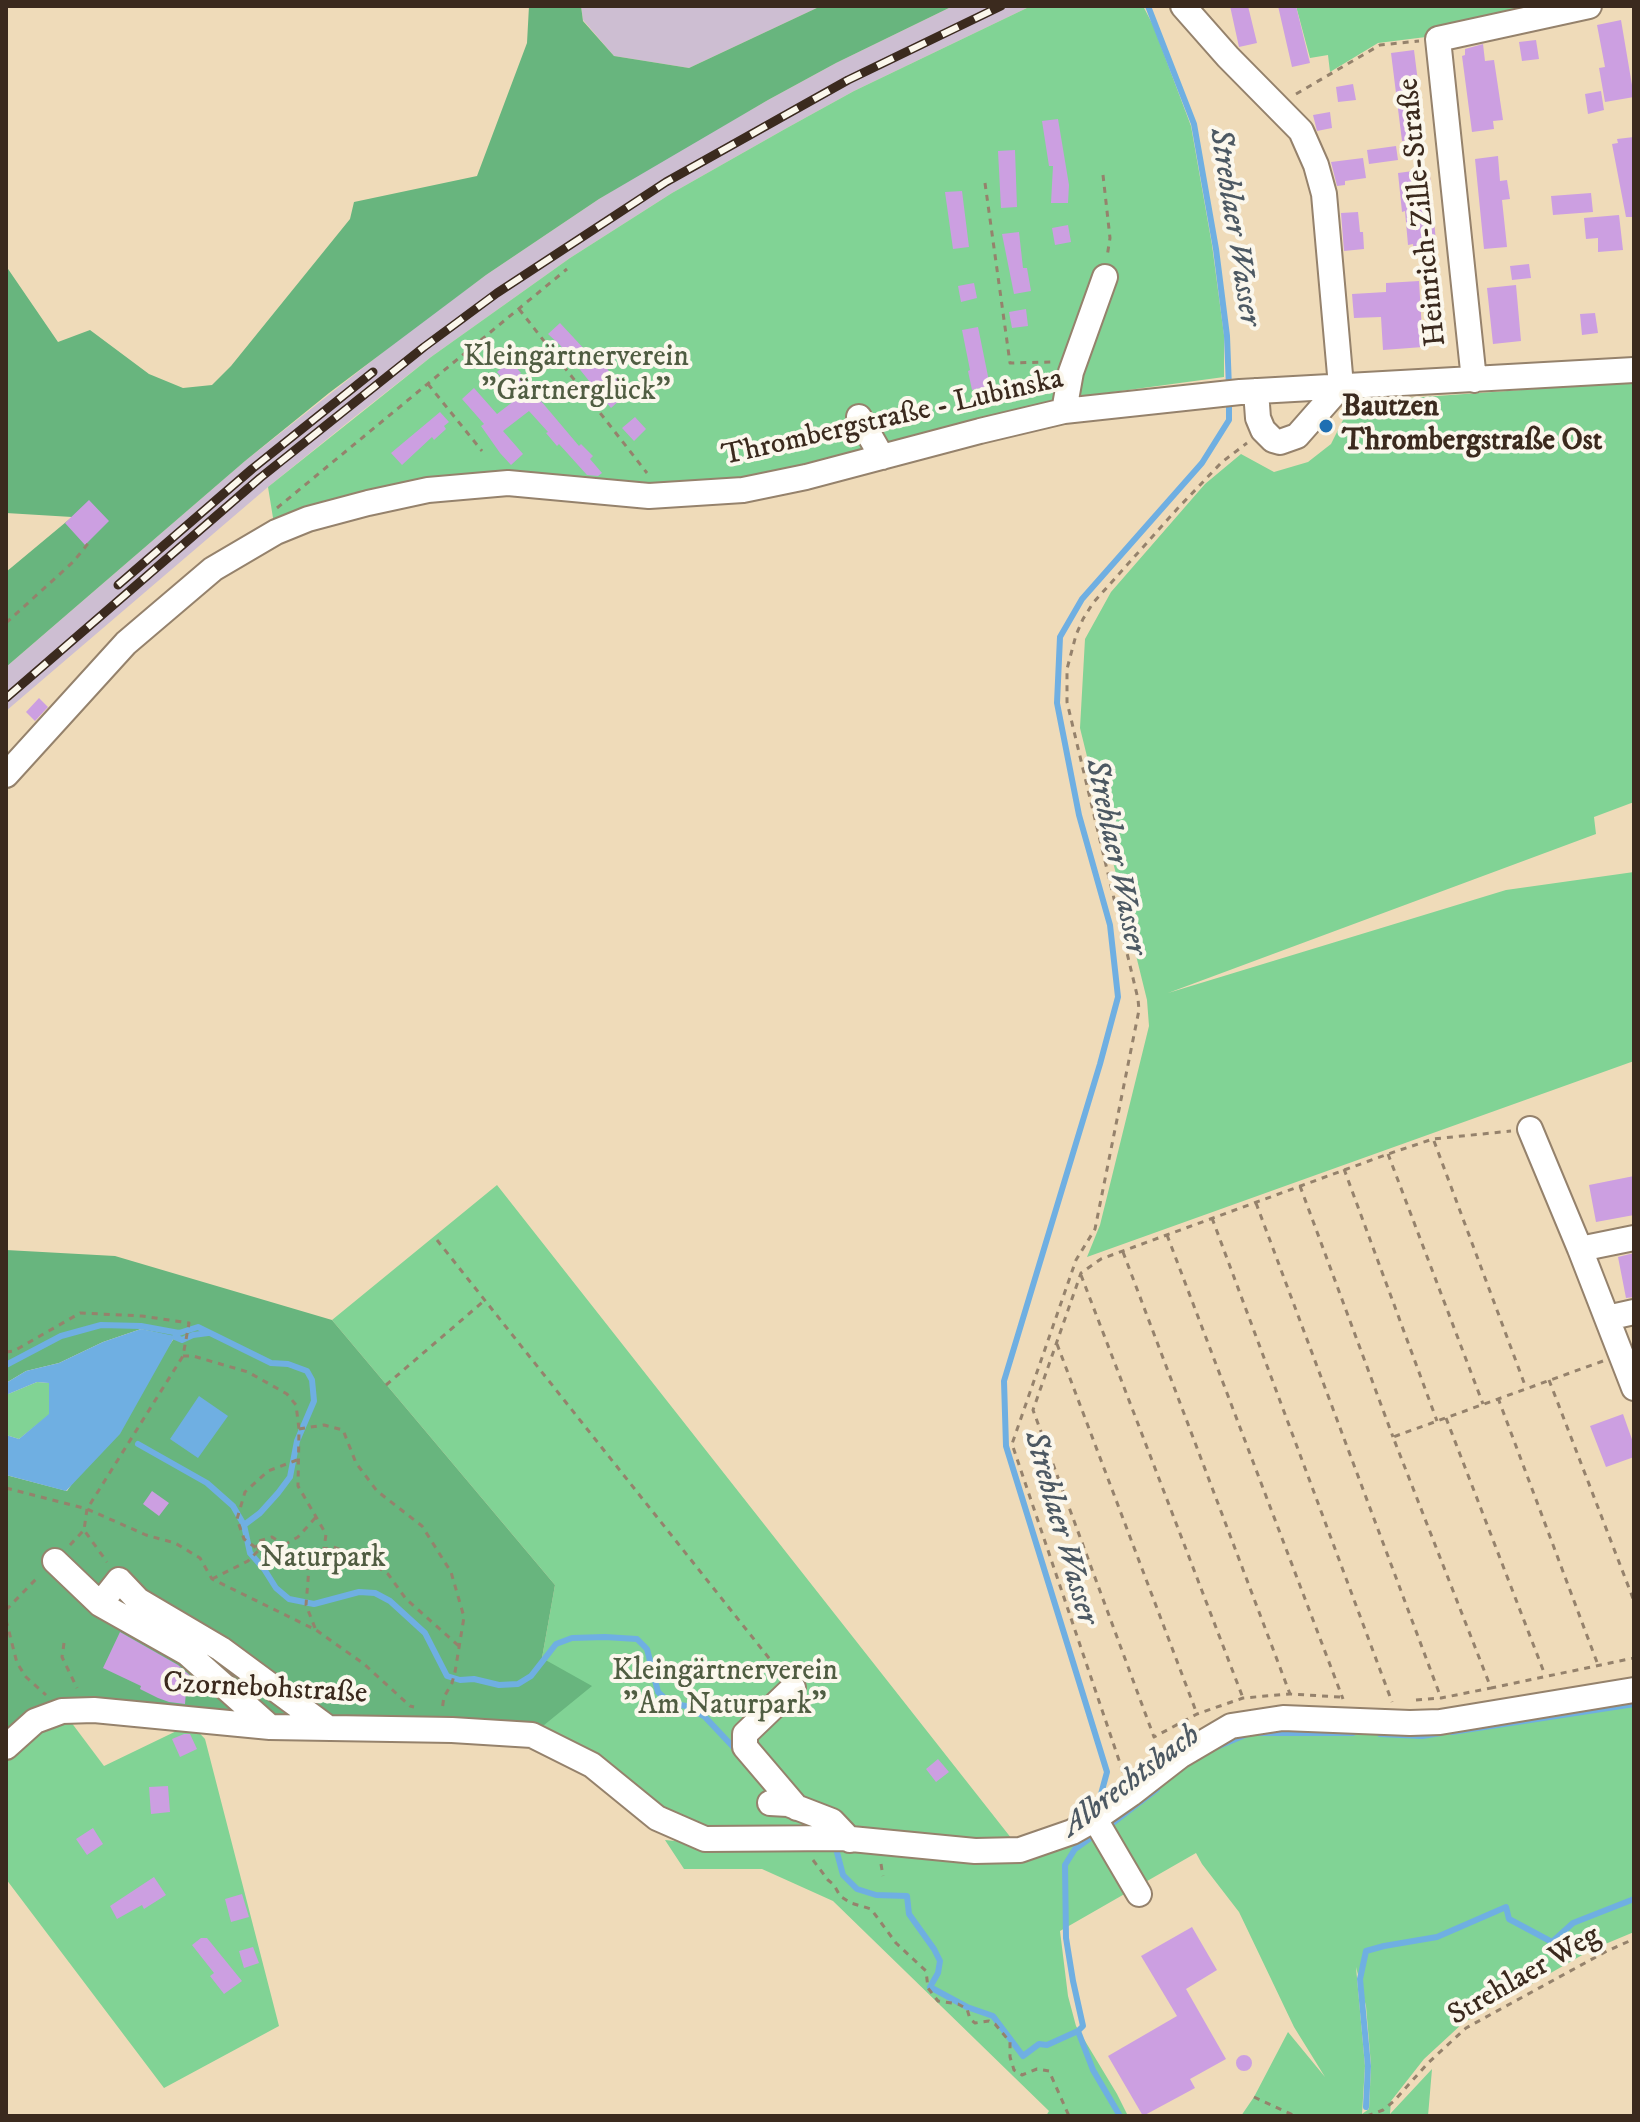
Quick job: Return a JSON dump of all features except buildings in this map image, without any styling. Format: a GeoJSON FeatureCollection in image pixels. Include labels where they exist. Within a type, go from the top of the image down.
{"type":"FeatureCollection","features":[{"type":"Feature","properties":{"kind":"street"},"geometry":{"type":"LineString","coordinates":[[1183,6],[1301,131],[1316,165],[1324,194],[1341,386],[1297,436],[1280,442],[1273,440],[1263,430],[1240,392]]}},
{"type":"Feature","properties":{"kind":"street"},"geometry":{"type":"LineString","coordinates":[[1439,38],[1589,6]]}},
{"type":"Feature","properties":{"kind":"street","name":"Heinrich-Zille-Straße"},"geometry":{"type":"LineString","coordinates":[[1439,38],[1474,380]]}},
{"type":"Feature","properties":{"kind":"street"},"geometry":{"type":"LineString","coordinates":[[1064,411],[1071,372],[1105,277]]}},
{"type":"Feature","properties":{"kind":"street","name":"Thrombergstraße - Lubinska"},"geometry":{"type":"LineString","coordinates":[[6,775],[126,643],[213,569],[276,532],[308,519],[428,490],[508,483],[649,496],[743,490],[806,477],[1064,411],[1240,392],[1634,370]]}},
{"type":"Feature","properties":{"kind":"street"},"geometry":{"type":"LineString","coordinates":[[859,417],[882,457]]}},
{"type":"Feature","properties":{"kind":"street"},"geometry":{"type":"LineString","coordinates":[[1530,1129],[1634,1388]]}},
{"type":"Feature","properties":{"kind":"street"},"geometry":{"type":"LineString","coordinates":[[1580,1249],[1634,1238]]}},
{"type":"Feature","properties":{"kind":"street"},"geometry":{"type":"LineString","coordinates":[[1607,1318],[1634,1312]]}},
{"type":"Feature","properties":{"kind":"street"},"geometry":{"type":"LineString","coordinates":[[55,1561],[100,1604],[187,1653],[270,1727]]}},
{"type":"Feature","properties":{"kind":"street"},"geometry":{"type":"LineString","coordinates":[[100,1604],[119,1580],[138,1600],[221,1649],[328,1728]]}},
{"type":"Feature","properties":{"kind":"street"},"geometry":{"type":"LineString","coordinates":[[793,1688],[745,1734],[745,1747],[785,1805],[832,1821],[840,1839]]}},
{"type":"Feature","properties":{"kind":"street"},"geometry":{"type":"LineString","coordinates":[[804,1838],[975,1851],[1020,1850],[1099,1826],[1131,1794],[1180,1756],[1231,1726],[1283,1718],[1440,1722],[1634,1690]]}},
{"type":"Feature","properties":{"kind":"street","name":"Czornebohstraße"},"geometry":{"type":"LineString","coordinates":[[6,1747],[35,1721],[62,1711],[94,1710],[270,1727],[452,1730],[532,1735],[592,1765],[657,1818],[705,1839],[804,1838]]}},
{"type":"Feature","properties":{"kind":"street"},"geometry":{"type":"LineString","coordinates":[[1099,1826],[1139,1894]]}},
{"type":"Feature","properties":{"kind":"path"},"geometry":{"type":"LineString","coordinates":[[1275,104],[1380,45],[1439,38]]}},
{"type":"Feature","properties":{"kind":"path"},"geometry":{"type":"LineString","coordinates":[[1103,175],[1110,238],[1105,277]]}},
{"type":"Feature","properties":{"kind":"path"},"geometry":{"type":"LineString","coordinates":[[985,183],[1010,363],[1050,361],[1065,365],[1071,372]]}},
{"type":"Feature","properties":{"kind":"path"},"geometry":{"type":"LineString","coordinates":[[270,514],[567,269]]}},
{"type":"Feature","properties":{"kind":"path"},"geometry":{"type":"LineString","coordinates":[[519,309],[647,473]]}},
{"type":"Feature","properties":{"kind":"path"},"geometry":{"type":"LineString","coordinates":[[428,384],[482,451]]}},
{"type":"Feature","properties":{"kind":"path"},"geometry":{"type":"LineString","coordinates":[[1131,1794],[1012,1444],[1076,1260],[1095,1229],[1139,1010],[1067,702],[1067,669],[1076,635],[1093,603],[1222,462],[1263,430]]}},
{"type":"Feature","properties":{"kind":"path"},"geometry":{"type":"LineString","coordinates":[[6,623],[73,562],[91,540]]}},
{"type":"Feature","properties":{"kind":"path"},"geometry":{"type":"LineString","coordinates":[[1154,1737],[1033,1410],[1081,1273],[1101,1259],[1123,1250],[1433,1139],[1530,1129]]}},
{"type":"Feature","properties":{"kind":"path"},"geometry":{"type":"LineString","coordinates":[[1433,1139],[1526,1388]]}},
{"type":"Feature","properties":{"kind":"path"},"geometry":{"type":"LineString","coordinates":[[1388,1154],[1483,1404]]}},
{"type":"Feature","properties":{"kind":"path"},"geometry":{"type":"LineString","coordinates":[[1344,1169],[1437,1421]]}},
{"type":"Feature","properties":{"kind":"path"},"geometry":{"type":"LineString","coordinates":[[1300,1186],[1491,1688],[1634,1658]]}},
{"type":"Feature","properties":{"kind":"path"},"geometry":{"type":"LineString","coordinates":[[1256,1203],[1441,1698]]}},
{"type":"Feature","properties":{"kind":"path"},"geometry":{"type":"LineString","coordinates":[[1212,1217],[1392,1702]]}},
{"type":"Feature","properties":{"kind":"path"},"geometry":{"type":"LineString","coordinates":[[1167,1235],[1351,1721]]}},
{"type":"Feature","properties":{"kind":"path"},"geometry":{"type":"LineString","coordinates":[[437,1240],[793,1688]]}},
{"type":"Feature","properties":{"kind":"path"},"geometry":{"type":"LineString","coordinates":[[1123,1250],[1290,1694]]}},
{"type":"Feature","properties":{"kind":"path"},"geometry":{"type":"LineString","coordinates":[[1081,1273],[1243,1698]]}},
{"type":"Feature","properties":{"kind":"path"},"geometry":{"type":"LineString","coordinates":[[386,1385],[485,1300]]}},
{"type":"Feature","properties":{"kind":"path"},"geometry":{"type":"LineString","coordinates":[[6,1352],[14,1351],[80,1313],[189,1323],[183,1356],[87,1509],[84,1530],[119,1580]]}},
{"type":"Feature","properties":{"kind":"path"},"geometry":{"type":"LineString","coordinates":[[1057,1341],[1197,1714]]}},
{"type":"Feature","properties":{"kind":"path"},"geometry":{"type":"LineString","coordinates":[[1393,1437],[1622,1354]]}},
{"type":"Feature","properties":{"kind":"path"},"geometry":{"type":"LineString","coordinates":[[183,1356],[248,1372],[287,1394],[296,1405],[299,1429],[298,1486],[326,1534],[324,1549],[309,1568],[306,1605],[316,1630]]}},
{"type":"Feature","properties":{"kind":"path"},"geometry":{"type":"LineString","coordinates":[[1549,1380],[1634,1601]]}},
{"type":"Feature","properties":{"kind":"path"},"geometry":{"type":"LineString","coordinates":[[1498,1398],[1598,1665]]}},
{"type":"Feature","properties":{"kind":"path"},"geometry":{"type":"LineString","coordinates":[[1446,1418],[1545,1675]]}},
{"type":"Feature","properties":{"kind":"path"},"geometry":{"type":"LineString","coordinates":[[299,1429],[324,1425],[343,1430],[356,1463],[377,1491],[422,1526],[451,1572],[464,1617],[455,1672],[444,1697],[441,1714],[451,1724],[452,1730]]}},
{"type":"Feature","properties":{"kind":"path"},"geometry":{"type":"LineString","coordinates":[[259,1550],[244,1539],[237,1519],[245,1492],[268,1471],[297,1460]]}},
{"type":"Feature","properties":{"kind":"path"},"geometry":{"type":"LineString","coordinates":[[6,1488],[87,1509],[146,1535],[175,1543],[200,1558],[212,1579],[316,1630],[364,1664],[410,1706],[421,1708]]}},
{"type":"Feature","properties":{"kind":"path"},"geometry":{"type":"LineString","coordinates":[[284,1545],[298,1537],[316,1517]]}},
{"type":"Feature","properties":{"kind":"path"},"geometry":{"type":"LineString","coordinates":[[259,1550],[256,1542],[272,1537],[309,1568]]}},
{"type":"Feature","properties":{"kind":"path"},"geometry":{"type":"LineString","coordinates":[[324,1549],[333,1547],[363,1557],[388,1574],[406,1599],[460,1647]]}},
{"type":"Feature","properties":{"kind":"path"},"geometry":{"type":"LineString","coordinates":[[212,1579],[248,1561],[259,1550]]}},
{"type":"Feature","properties":{"kind":"path"},"geometry":{"type":"LineString","coordinates":[[6,1610],[55,1561]]}},
{"type":"Feature","properties":{"kind":"path"},"geometry":{"type":"LineString","coordinates":[[6,1620],[17,1663],[26,1677],[62,1711]]}},
{"type":"Feature","properties":{"kind":"path"},"geometry":{"type":"LineString","coordinates":[[64,1643],[62,1657],[72,1682],[94,1710]]}},
{"type":"Feature","properties":{"kind":"path"},"geometry":{"type":"LineString","coordinates":[[804,1838],[809,1855],[840,1896],[871,1909],[896,1943],[926,1971],[928,1988],[938,2001],[958,2004],[967,2009],[975,2023],[989,2021],[995,2024],[1010,2042],[1014,2070],[1022,2075],[1037,2069],[1049,2071],[1069,2116]]}},
{"type":"Feature","properties":{"kind":"path","name":"Strehlaer Weg"},"geometry":{"type":"LineString","coordinates":[[1367,2116],[1383,2110],[1394,2101],[1428,2063],[1466,2028],[1634,1939]]}},
{"type":"Feature","properties":{"kind":"path"},"geometry":{"type":"LineString","coordinates":[[1254,2097],[1295,2116]]}},
{"type":"Feature","properties":{"kind":"shaded area"},"geometry":{"type":"Polygon","coordinates":[[[581,6],[821,6],[689,68],[614,56],[583,20],[581,6]]]}},
{"type":"Feature","properties":{"kind":"shaded area"},"geometry":{"type":"Polygon","coordinates":[[[953,6],[1031,6],[854,91],[672,193],[570,258],[431,357],[352,419],[6,711],[6,667],[245,461],[411,330],[486,275],[656,164],[836,63],[953,6]]]}},
{"type":"Feature","properties":{"kind":"green space"},"geometry":{"type":"Polygon","coordinates":[[[529,6],[581,6],[583,21],[614,56],[689,68],[821,6],[953,6],[768,100],[599,199],[486,275],[329,393],[245,461],[6,667],[6,572],[72,517],[6,513],[6,266],[58,342],[90,330],[149,374],[183,388],[212,385],[231,366],[350,219],[354,202],[477,176],[527,43],[529,6]]]}},
{"type":"Feature","properties":{"kind":"green space","name":"Kleingärtnerverein \"Gärtnerglück\""},"geometry":{"type":"Polygon","coordinates":[[[1031,6],[1143,6],[1153,25],[1191,126],[1224,335],[1224,377],[1069,398],[715,488],[551,474],[450,479],[355,494],[274,524],[268,487],[431,357],[570,258],[672,193],[854,91],[1031,6]]]}},
{"type":"Feature","properties":{"kind":"green space"},"geometry":{"type":"Polygon","coordinates":[[[1296,6],[1576,6],[1434,36],[1378,43],[1330,72],[1328,55],[1310,58],[1296,6]]]}},
{"type":"Feature","properties":{"kind":"green space"},"geometry":{"type":"Polygon","coordinates":[[[1634,382],[1634,802],[1594,817],[1596,834],[1168,993],[1506,890],[1634,872],[1634,1061],[1087,1257],[1100,1225],[1149,1026],[1147,1000],[1080,728],[1085,639],[1111,592],[1205,484],[1241,454],[1274,472],[1308,462],[1331,444],[1352,402],[1634,382]]]}},
{"type":"Feature","properties":{"kind":"green space","name":"Kleingärtnerverein \"Am Naturpark\""},"geometry":{"type":"Polygon","coordinates":[[[497,1185],[1019,1848],[708,1836],[538,1730],[542,1658],[555,1585],[332,1320],[497,1185]]]}},
{"type":"Feature","properties":{"kind":"green space","name":"Naturpark"},"geometry":{"type":"Polygon","coordinates":[[[6,1250],[115,1256],[332,1320],[555,1585],[542,1658],[592,1686],[538,1730],[330,1721],[119,1703],[6,1735],[6,1475],[67,1491],[175,1337],[141,1329],[103,1342],[59,1363],[26,1371],[6,1383],[6,1250]]]}},
{"type":"Feature","properties":{"kind":"green space"},"geometry":{"type":"Polygon","coordinates":[[[37,1382],[49,1383],[49,1415],[19,1439],[6,1435],[6,1395],[37,1382]]]}},
{"type":"Feature","properties":{"kind":"green space"},"geometry":{"type":"Polygon","coordinates":[[[1634,1698],[1634,1932],[1591,1950],[1463,2023],[1424,2059],[1391,2101],[1390,2114],[1432,2069],[1428,2116],[1241,2116],[1288,2032],[1325,2077],[1294,2027],[1239,1912],[1196,1853],[1060,1931],[1068,1996],[1076,2026],[1128,2116],[1046,2116],[1049,2111],[833,1901],[762,1869],[684,1869],[665,1840],[705,1844],[1022,1854],[1234,1731],[1634,1698]],[[1356,1967],[1365,2066],[1362,2114],[1369,2109],[1371,2065],[1366,2006],[1356,1967]]]}},
{"type":"Feature","properties":{"kind":"green space"},"geometry":{"type":"Polygon","coordinates":[[[65,1714],[104,1766],[191,1724],[205,1739],[279,2026],[164,2088],[6,1879],[6,1756],[65,1714]]]}},
{"type":"Feature","properties":{"kind":"water"},"geometry":{"type":"Polygon","coordinates":[[[141,1329],[175,1336],[120,1434],[66,1491],[6,1475],[6,1435],[19,1439],[49,1414],[49,1383],[37,1382],[6,1395],[6,1383],[26,1371],[59,1363],[103,1342],[141,1329]]]}},
{"type":"Feature","properties":{"kind":"water"},"geometry":{"type":"Polygon","coordinates":[[[199,1396],[228,1416],[198,1458],[170,1439],[199,1396]]]}},
{"type":"Feature","properties":{"kind":"waterway","name":"Strehlaer Wasser"},"geometry":{"type":"LineString","coordinates":[[1148,6],[1194,124],[1216,249],[1227,336],[1229,388]]}},
{"type":"Feature","properties":{"kind":"waterway","name":"Strehlaer Wasser"},"geometry":{"type":"LineString","coordinates":[[1098,1805],[1107,1772],[1006,1446],[1004,1381],[1118,997],[1110,925],[1079,815],[1057,703],[1060,637],[1082,599],[1202,463],[1229,420],[1229,399]]}},
{"type":"Feature","properties":{"kind":"waterway"},"geometry":{"type":"LineString","coordinates":[[6,1365],[61,1336],[101,1325],[141,1326],[179,1333],[198,1327],[271,1363],[288,1364],[307,1371],[312,1380],[314,1401],[297,1441],[290,1477],[260,1513],[244,1525]]}},
{"type":"Feature","properties":{"kind":"waterway"},"geometry":{"type":"LineString","coordinates":[[179,1333],[175,1337],[182,1340],[208,1333]]}},
{"type":"Feature","properties":{"kind":"waterway"},"geometry":{"type":"LineString","coordinates":[[138,1444],[207,1483],[233,1506],[244,1525],[250,1553],[276,1588],[289,1599],[314,1604],[359,1592],[375,1593],[390,1601],[425,1633],[447,1676],[499,1685],[518,1684],[531,1676],[556,1644],[572,1638],[637,1639],[647,1649],[658,1692],[670,1703],[686,1706],[705,1717],[737,1751]]}},
{"type":"Feature","properties":{"kind":"waterway","name":"Albrechtsbach"},"geometry":{"type":"LineString","coordinates":[[1452,1732],[1634,1704]]}},
{"type":"Feature","properties":{"kind":"waterway","name":"Albrechtsbach"},"geometry":{"type":"LineString","coordinates":[[1260,1733],[1353,1733]]}},
{"type":"Feature","properties":{"kind":"waterway","name":"Albrechtsbach"},"geometry":{"type":"LineString","coordinates":[[1380,1734],[1422,1736],[1441,1733]]}},
{"type":"Feature","properties":{"kind":"waterway","name":"Albrechtsbach"},"geometry":{"type":"LineString","coordinates":[[1219,1746],[1245,1735]]}},
{"type":"Feature","properties":{"kind":"waterway","name":"Albrechtsbach"},"geometry":{"type":"LineString","coordinates":[[1106,1828],[1157,1789]]}},
{"type":"Feature","properties":{"kind":"waterway","name":"Albrechtsbach"},"geometry":{"type":"LineString","coordinates":[[1096,1834],[1075,1849],[1065,1865],[1066,1938],[1083,2026],[1078,2031],[1093,2070],[1120,2116]]}},
{"type":"Feature","properties":{"kind":"waterway"},"geometry":{"type":"LineString","coordinates":[[835,1845],[843,1875],[857,1889],[876,1895],[907,1896],[909,1914],[940,1961],[938,1973],[930,1987],[967,2007],[993,2016],[1023,2056],[1039,2044],[1047,2045],[1078,2031]]}},
{"type":"Feature","properties":{"kind":"waterway"},"geometry":{"type":"LineString","coordinates":[[1366,2107],[1368,2066],[1360,1979],[1366,1951],[1437,1937],[1506,1907],[1509,1919],[1552,1942],[1573,1923],[1634,1899]]}},
{"type":"Feature","properties":{"kind":"railway"},"geometry":{"type":"LineString","coordinates":[[6,698],[260,478],[497,293],[666,182],[848,80],[1001,6]]}},
{"type":"Feature","properties":{"kind":"railway"},"geometry":{"type":"LineString","coordinates":[[118,585],[252,469],[373,372]]}},
{"type":"Feature","properties":{"kind":"place","name":"Bautzen Thrombergstraße Ost"},"geometry":{"type":"Point","coordinates":[1326,426]}}]}
